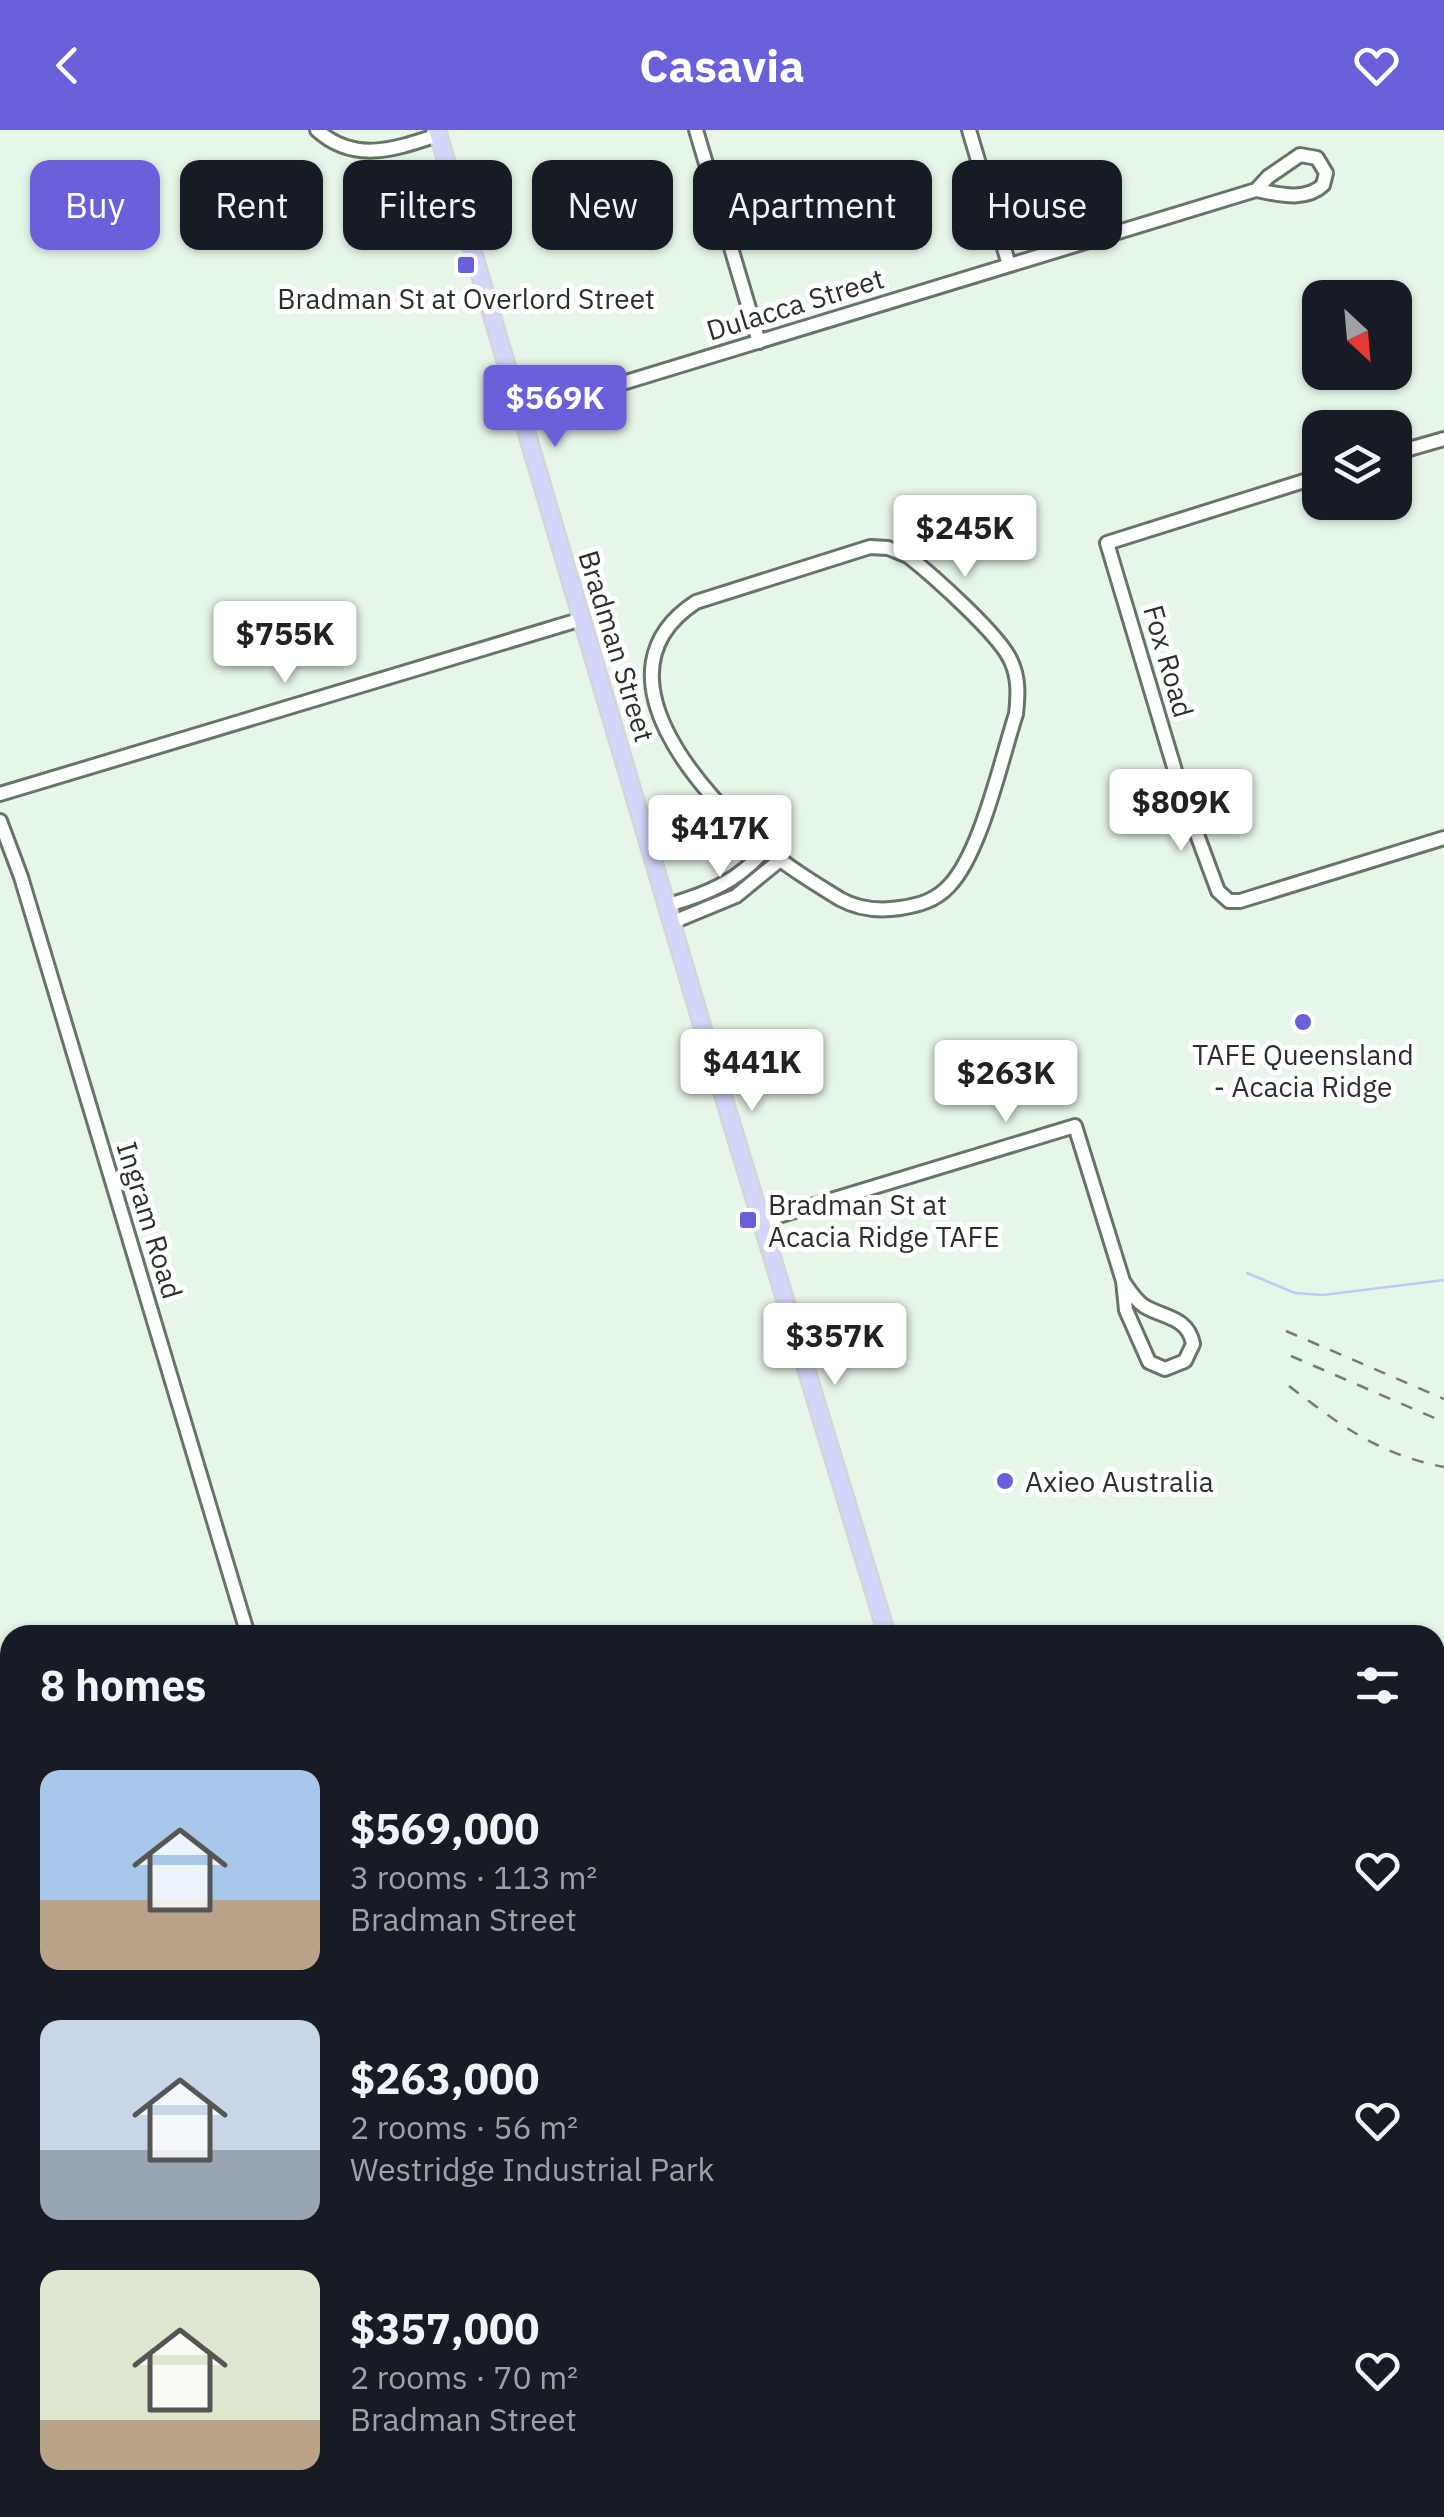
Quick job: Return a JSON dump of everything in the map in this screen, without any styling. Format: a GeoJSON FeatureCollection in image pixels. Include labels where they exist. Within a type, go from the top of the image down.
{"type":"FeatureCollection","features":[{"type":"Feature","properties":{"kind":"main road","name":"Bradman Street"},"geometry":{"type":"LineString","coordinates":[[438,132],[885,1625]]}},
{"type":"Feature","properties":{"kind":"street"},"geometry":{"type":"LineString","coordinates":[[317,130],[339,146],[370,152],[395,148],[438,132]]}},
{"type":"Feature","properties":{"kind":"street"},"geometry":{"type":"LineString","coordinates":[[696,130],[759,342]]}},
{"type":"Feature","properties":{"kind":"street"},"geometry":{"type":"LineString","coordinates":[[968,130],[1010,265]]}},
{"type":"Feature","properties":{"kind":"street","name":"Dulacca Street"},"geometry":{"type":"LineString","coordinates":[[521,414],[1256,190],[1306,195],[1323,185],[1326,173],[1314,156],[1300,155],[1268,176],[1256,190]]}},
{"type":"Feature","properties":{"kind":"street"},"geometry":{"type":"LineString","coordinates":[[1412,448],[1444,438]]}},
{"type":"Feature","properties":{"kind":"street","name":"Fox Road"},"geometry":{"type":"LineString","coordinates":[[1302,482],[1107,543],[1182,794],[1218,891],[1229,901],[1240,902],[1444,838]]}},
{"type":"Feature","properties":{"kind":"street"},"geometry":{"type":"LineString","coordinates":[[861,548],[895,549],[917,563],[1004,648],[1014,669],[1016,714],[974,845],[962,870],[939,894],[920,905],[886,910],[851,905],[780,860],[713,797],[663,724],[650,676],[661,637],[684,610],[708,597],[861,548]]}},
{"type":"Feature","properties":{"kind":"street"},"geometry":{"type":"LineString","coordinates":[[0,794],[582,619]]}},
{"type":"Feature","properties":{"kind":"street","name":"Ingram Road"},"geometry":{"type":"LineString","coordinates":[[0,821],[21,877],[245,1625]]}},
{"type":"Feature","properties":{"kind":"street"},"geometry":{"type":"LineString","coordinates":[[668,905],[733,880],[766,848]]}},
{"type":"Feature","properties":{"kind":"street"},"geometry":{"type":"LineString","coordinates":[[673,922],[724,903],[780,860]]}},
{"type":"Feature","properties":{"kind":"street"},"geometry":{"type":"LineString","coordinates":[[762,1221],[1075,1126],[1123,1281],[1126,1310],[1149,1362],[1165,1369],[1184,1360],[1193,1344],[1189,1330],[1179,1321],[1140,1303],[1123,1281]]}},
{"type":"Feature","properties":{"kind":"waterway"},"geometry":{"type":"LineString","coordinates":[[1247,1273],[1295,1293],[1323,1295],[1444,1280]]}},
{"type":"Feature","properties":{"kind":"railway"},"geometry":{"type":"LineString","coordinates":[[1286,1331],[1444,1399]]}},
{"type":"Feature","properties":{"kind":"railway"},"geometry":{"type":"LineString","coordinates":[[1291,1356],[1444,1422]]}},
{"type":"Feature","properties":{"kind":"railway"},"geometry":{"type":"LineString","coordinates":[[1289,1386],[1361,1437],[1399,1454],[1444,1467]]}},
{"type":"Feature","properties":{"kind":"place","name":"Bradman St at Overlord Street"},"geometry":{"type":"Point","coordinates":[466,265]}},
{"type":"Feature","properties":{"kind":"place","name":"TAFE Queensland - Acacia Ridge"},"geometry":{"type":"Point","coordinates":[1303,1022]}},
{"type":"Feature","properties":{"kind":"place","name":"Bradman St at Acacia Ridge TAFE"},"geometry":{"type":"Point","coordinates":[748,1220]}},
{"type":"Feature","properties":{"kind":"place","name":"Axieo Australia"},"geometry":{"type":"Point","coordinates":[1005,1481]}}]}
